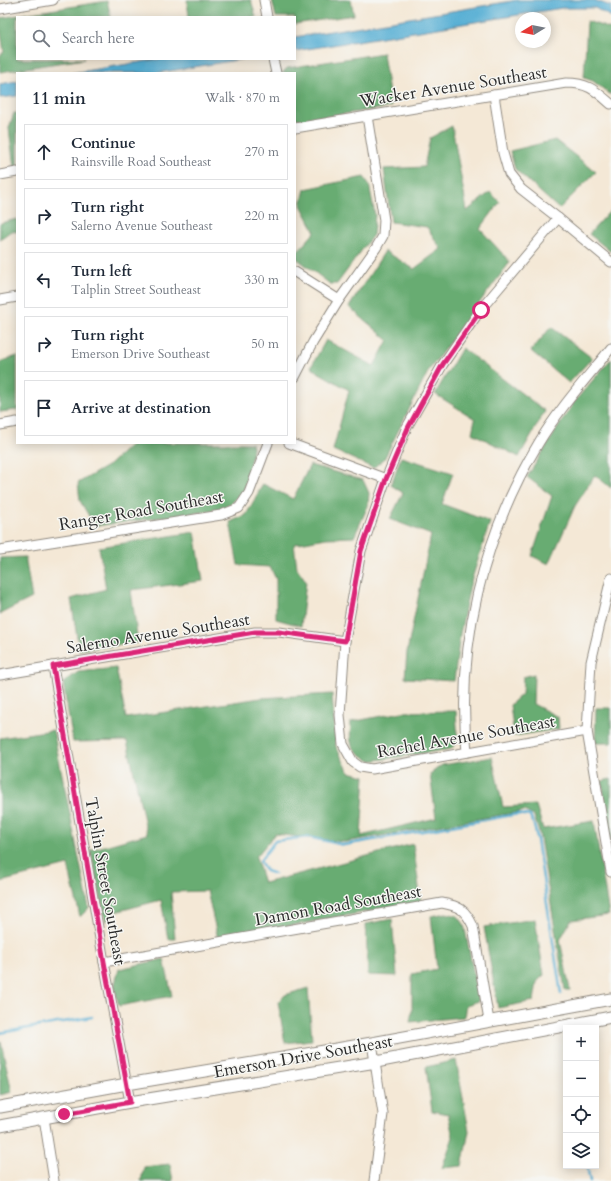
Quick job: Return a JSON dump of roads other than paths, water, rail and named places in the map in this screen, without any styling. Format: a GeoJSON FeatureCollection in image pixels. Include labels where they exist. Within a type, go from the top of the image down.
{"type":"FeatureCollection","features":[{"type":"Feature","properties":{"kind":"street"},"geometry":{"type":"LineString","coordinates":[[0,9],[53,0]]}},
{"type":"Feature","properties":{"kind":"street"},"geometry":{"type":"LineString","coordinates":[[264,0],[267,16]]}},
{"type":"Feature","properties":{"kind":"street"},"geometry":{"type":"LineString","coordinates":[[274,60],[276,72]]}},
{"type":"Feature","properties":{"kind":"street","name":"Wacker Avenue Southeast"},"geometry":{"type":"LineString","coordinates":[[296,128],[566,83],[579,83],[592,88],[611,104]]}},
{"type":"Feature","properties":{"kind":"street"},"geometry":{"type":"LineString","coordinates":[[494,95],[503,153],[509,174],[521,190],[558,218],[611,262]]}},
{"type":"Feature","properties":{"kind":"street"},"geometry":{"type":"LineString","coordinates":[[296,376],[313,342],[339,300],[376,248],[382,236],[384,220],[367,116]]}},
{"type":"Feature","properties":{"kind":"street"},"geometry":{"type":"LineString","coordinates":[[0,175],[16,172]]}},
{"type":"Feature","properties":{"kind":"street"},"geometry":{"type":"LineString","coordinates":[[345,641],[361,551],[386,479],[408,428],[443,364],[481,310],[558,218]]}},
{"type":"Feature","properties":{"kind":"street"},"geometry":{"type":"LineString","coordinates":[[296,273],[339,300]]}},
{"type":"Feature","properties":{"kind":"street"},"geometry":{"type":"LineString","coordinates":[[0,300],[16,297]]}},
{"type":"Feature","properties":{"kind":"street"},"geometry":{"type":"LineString","coordinates":[[467,752],[464,723],[464,686],[468,646],[476,600],[490,548],[510,495],[538,444],[561,410],[611,348]]}},
{"type":"Feature","properties":{"kind":"street"},"geometry":{"type":"LineString","coordinates":[[0,425],[16,422]]}},
{"type":"Feature","properties":{"kind":"street","name":"Ranger Road Southeast"},"geometry":{"type":"LineString","coordinates":[[0,550],[221,515],[239,508],[249,493],[268,444]]}},
{"type":"Feature","properties":{"kind":"street"},"geometry":{"type":"LineString","coordinates":[[292,444],[386,479]]}},
{"type":"Feature","properties":{"kind":"street"},"geometry":{"type":"LineString","coordinates":[[611,578],[591,662],[587,731],[611,872]]}},
{"type":"Feature","properties":{"kind":"street","name":"Salerno Avenue Southeast"},"geometry":{"type":"LineString","coordinates":[[0,674],[255,632],[279,632],[345,641]]}},
{"type":"Feature","properties":{"kind":"street","name":"Rachel Avenue Southeast"},"geometry":{"type":"LineString","coordinates":[[345,641],[340,715],[343,744],[353,762],[360,767],[372,769],[587,731]]}},
{"type":"Feature","properties":{"kind":"street","name":"Talplin Street Southeast"},"geometry":{"type":"LineString","coordinates":[[53,666],[104,962],[130,1102]]}},
{"type":"Feature","properties":{"kind":"street","name":"Damon Road Southeast"},"geometry":{"type":"LineString","coordinates":[[104,962],[442,903],[456,906],[468,915],[473,926],[489,1021]]}},
{"type":"Feature","properties":{"kind":"street","name":"Emerson Drive Southeast"},"geometry":{"type":"LineString","coordinates":[[0,1107],[372,1043],[611,999]]}},
{"type":"Feature","properties":{"kind":"street","name":"Emerson Drive Southeast"},"geometry":{"type":"LineString","coordinates":[[0,1126],[130,1102],[376,1062],[611,1017]]}},
{"type":"Feature","properties":{"kind":"street"},"geometry":{"type":"LineString","coordinates":[[372,1043],[383,1114],[374,1181]]}},
{"type":"Feature","properties":{"kind":"street"},"geometry":{"type":"LineString","coordinates":[[44,1118],[54,1181]]}},
{"type":"Feature","properties":{"kind":"water"},"geometry":{"type":"Polygon","coordinates":[[[518,0],[594,0],[611,6],[611,17],[595,8],[562,8],[537,12],[515,12],[515,16],[296,51],[296,37],[518,0]]]}},
{"type":"Feature","properties":{"kind":"water"},"geometry":{"type":"Polygon","coordinates":[[[153,60],[237,60],[163,72],[78,72],[153,60]]]}},
{"type":"Feature","properties":{"kind":"water"},"geometry":{"type":"Polygon","coordinates":[[[16,81],[16,96],[0,98],[0,84],[16,81]]]}},
{"type":"Feature","properties":{"kind":"waterway"},"geometry":{"type":"LineString","coordinates":[[275,874],[266,871],[260,861],[275,841],[308,837],[344,845],[518,814],[530,816],[536,833],[561,994]]}},
{"type":"Feature","properties":{"kind":"waterway"},"geometry":{"type":"LineString","coordinates":[[0,1033],[92,1017]]}},
{"type":"Feature","properties":{"kind":"waterway"},"geometry":{"type":"LineString","coordinates":[[588,1169],[590,1181]]}}]}
